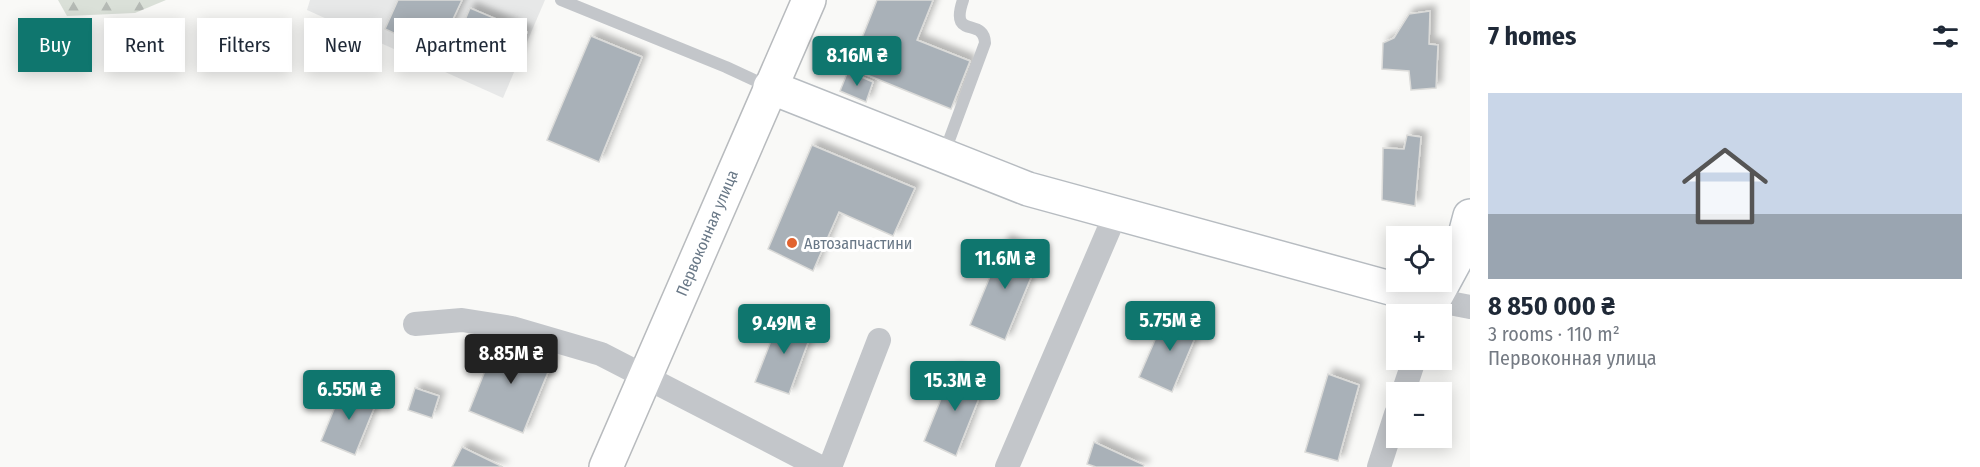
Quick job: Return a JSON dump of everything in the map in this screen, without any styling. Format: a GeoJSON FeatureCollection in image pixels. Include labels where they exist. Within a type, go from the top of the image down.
{"type":"FeatureCollection","features":[{"type":"Feature","properties":{"kind":"main road","name":"Первоконная улица"},"geometry":{"type":"LineString","coordinates":[[606,467],[809,0]]}},
{"type":"Feature","properties":{"kind":"main road"},"geometry":{"type":"LineString","coordinates":[[770,87],[1028,189],[1116,213],[1418,304]]}},
{"type":"Feature","properties":{"kind":"main road"},"geometry":{"type":"LineString","coordinates":[[1433,304],[1461,250],[1470,216]]}},
{"type":"Feature","properties":{"kind":"street"},"geometry":{"type":"LineString","coordinates":[[1007,467],[1116,213]]}},
{"type":"Feature","properties":{"kind":"street"},"geometry":{"type":"LineString","coordinates":[[1452,307],[1470,307]]}},
{"type":"Feature","properties":{"kind":"street"},"geometry":{"type":"LineString","coordinates":[[415,324],[462,320],[512,328],[601,354],[820,467]]}},
{"type":"Feature","properties":{"kind":"street"},"geometry":{"type":"LineString","coordinates":[[830,467],[879,340]]}},
{"type":"Feature","properties":{"kind":"street"},"geometry":{"type":"LineString","coordinates":[[1379,467],[1386,445]]}},
{"type":"Feature","properties":{"kind":"lane"},"geometry":{"type":"LineString","coordinates":[[561,0],[770,87]]}},
{"type":"Feature","properties":{"kind":"lane"},"geometry":{"type":"LineString","coordinates":[[944,155],[985,43],[982,32],[958,19],[963,0]]}},
{"type":"Feature","properties":{"kind":"shaded area"},"geometry":{"type":"Polygon","coordinates":[[[310,0],[545,0],[527,42],[527,18],[394,18],[394,49],[382,44],[382,18],[325,18],[307,10],[310,0]]]}},
{"type":"Feature","properties":{"kind":"shaded area"},"geometry":{"type":"Polygon","coordinates":[[[445,72],[514,72],[503,98],[445,72]]]}},
{"type":"Feature","properties":{"kind":"green space"},"geometry":{"type":"Polygon","coordinates":[[[58,0],[166,0],[135,13],[67,16],[58,0]]]}},
{"type":"Feature","properties":{"kind":"building"},"geometry":{"type":"Polygon","coordinates":[[[398,0],[462,0],[454,18],[394,18],[394,33],[385,29],[398,0]]]}},
{"type":"Feature","properties":{"kind":"building"},"geometry":{"type":"Polygon","coordinates":[[[877,0],[933,0],[917,40],[970,61],[951,109],[850,68],[877,0]]]}},
{"type":"Feature","properties":{"kind":"building"},"geometry":{"type":"Polygon","coordinates":[[[470,8],[494,18],[466,18],[470,8]]]}},
{"type":"Feature","properties":{"kind":"building"},"geometry":{"type":"Polygon","coordinates":[[[1430,11],[1429,44],[1438,45],[1436,88],[1411,90],[1409,71],[1382,69],[1383,43],[1394,38],[1409,14],[1430,11]]]}},
{"type":"Feature","properties":{"kind":"building"},"geometry":{"type":"Polygon","coordinates":[[[591,36],[642,57],[599,162],[547,140],[591,36]]]}},
{"type":"Feature","properties":{"kind":"building"},"geometry":{"type":"Polygon","coordinates":[[[848,71],[873,82],[866,102],[840,91],[848,71]]]}},
{"type":"Feature","properties":{"kind":"building"},"geometry":{"type":"Polygon","coordinates":[[[1407,135],[1421,137],[1415,206],[1382,200],[1383,148],[1404,149],[1407,135]]]}},
{"type":"Feature","properties":{"kind":"building"},"geometry":{"type":"Polygon","coordinates":[[[812,145],[915,188],[893,236],[839,212],[813,271],[768,249],[812,145]]]}},
{"type":"Feature","properties":{"kind":"building"},"geometry":{"type":"Polygon","coordinates":[[[1005,240],[1040,256],[1005,340],[970,325],[1005,240]]]}},
{"type":"Feature","properties":{"kind":"building"},"geometry":{"type":"Polygon","coordinates":[[[1167,312],[1200,326],[1172,392],[1139,377],[1167,312]]]}},
{"type":"Feature","properties":{"kind":"building"},"geometry":{"type":"Polygon","coordinates":[[[781,315],[813,329],[789,394],[755,382],[781,315]]]}},
{"type":"Feature","properties":{"kind":"building"},"geometry":{"type":"Polygon","coordinates":[[[498,338],[553,360],[523,433],[469,411],[498,338]]]}},
{"type":"Feature","properties":{"kind":"building"},"geometry":{"type":"Polygon","coordinates":[[[953,369],[985,383],[956,456],[924,441],[953,369]]]}},
{"type":"Feature","properties":{"kind":"building"},"geometry":{"type":"Polygon","coordinates":[[[1328,374],[1359,385],[1338,461],[1305,452],[1328,374]]]}},
{"type":"Feature","properties":{"kind":"building"},"geometry":{"type":"Polygon","coordinates":[[[343,387],[377,401],[355,455],[321,441],[343,387]]]}},
{"type":"Feature","properties":{"kind":"building"},"geometry":{"type":"Polygon","coordinates":[[[415,388],[439,396],[432,418],[408,410],[415,388]]]}},
{"type":"Feature","properties":{"kind":"building"},"geometry":{"type":"Polygon","coordinates":[[[1094,442],[1144,465],[1143,467],[1096,467],[1087,464],[1094,442]]]}},
{"type":"Feature","properties":{"kind":"building"},"geometry":{"type":"Polygon","coordinates":[[[462,447],[503,467],[452,467],[462,447]]]}},
{"type":"Feature","properties":{"kind":"place","name":"Автозапчастини"},"geometry":{"type":"Point","coordinates":[792,243]}}]}
